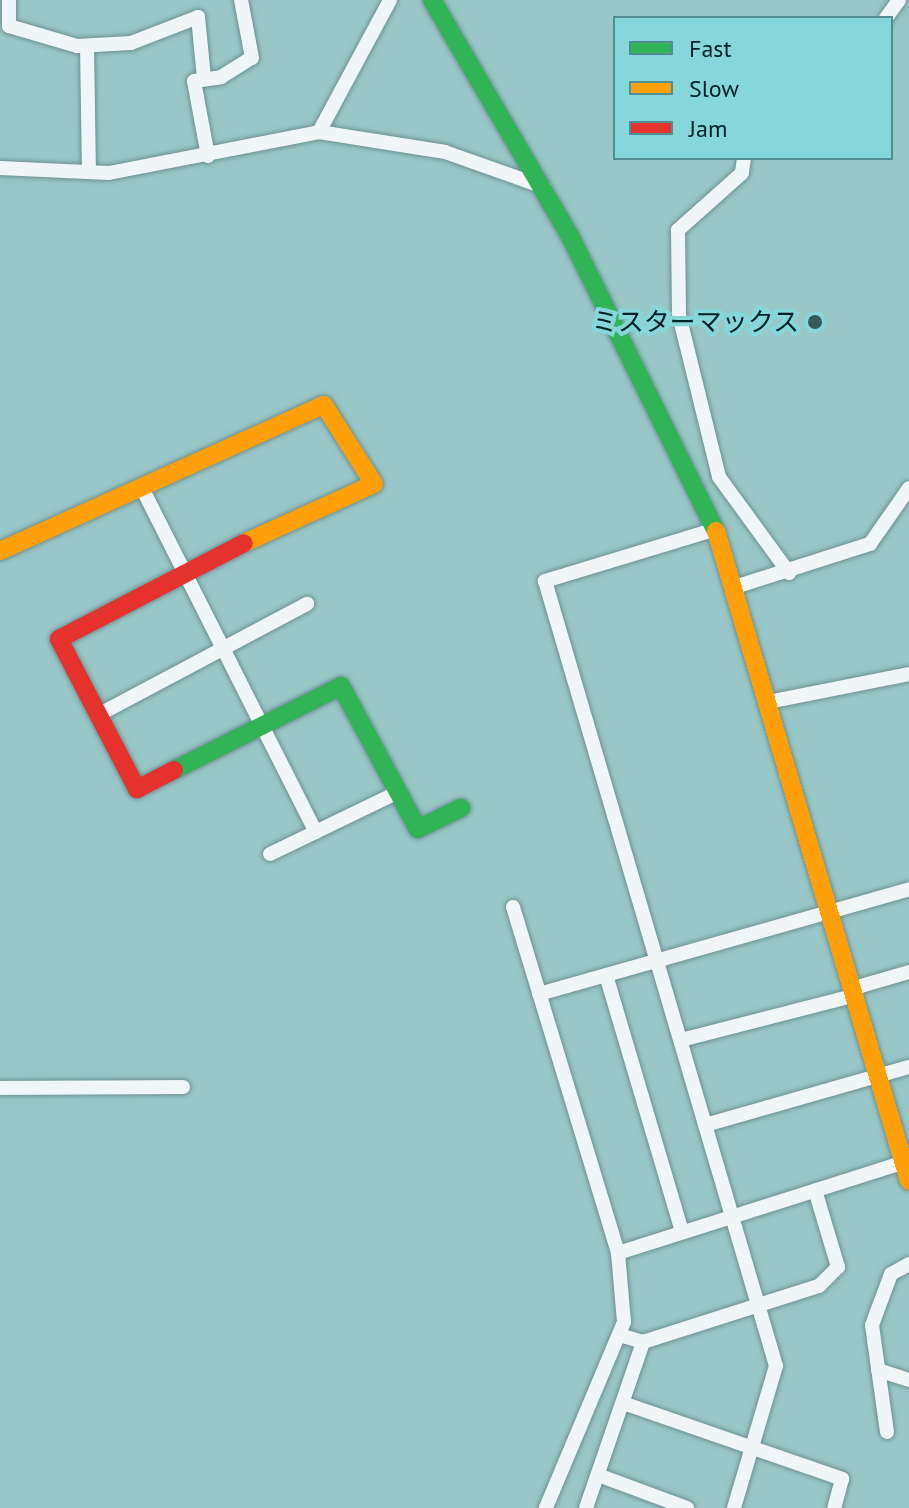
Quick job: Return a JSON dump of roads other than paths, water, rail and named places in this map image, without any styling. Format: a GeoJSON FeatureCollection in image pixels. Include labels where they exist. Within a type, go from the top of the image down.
{"type":"FeatureCollection","features":[{"type":"Feature","properties":{"kind":"street"},"geometry":{"type":"LineString","coordinates":[[9,0],[5,24],[87,46],[131,43],[198,17],[204,78]]}},
{"type":"Feature","properties":{"kind":"street"},"geometry":{"type":"LineString","coordinates":[[208,156],[194,81],[252,58],[241,0]]}},
{"type":"Feature","properties":{"kind":"street"},"geometry":{"type":"LineString","coordinates":[[319,132],[390,0]]}},
{"type":"Feature","properties":{"kind":"street"},"geometry":{"type":"LineString","coordinates":[[432,0],[544,187],[738,586],[768,702],[909,1181]]}},
{"type":"Feature","properties":{"kind":"street"},"geometry":{"type":"LineString","coordinates":[[87,46],[89,172]]}},
{"type":"Feature","properties":{"kind":"street"},"geometry":{"type":"LineString","coordinates":[[0,168],[89,172],[208,156],[319,132],[445,152],[544,187]]}},
{"type":"Feature","properties":{"kind":"street"},"geometry":{"type":"LineString","coordinates":[[744,160],[742,173],[678,230],[679,315],[719,477],[789,573]]}},
{"type":"Feature","properties":{"kind":"street"},"geometry":{"type":"LineString","coordinates":[[0,551],[144,492],[324,405],[374,484],[184,570],[59,639],[137,789],[341,686],[418,829],[461,808]]}},
{"type":"Feature","properties":{"kind":"street"},"geometry":{"type":"LineString","coordinates":[[738,586],[789,573],[870,544],[909,488]]}},
{"type":"Feature","properties":{"kind":"street"},"geometry":{"type":"LineString","coordinates":[[144,492],[316,832]]}},
{"type":"Feature","properties":{"kind":"street"},"geometry":{"type":"LineString","coordinates":[[713,530],[545,581],[776,1366],[734,1508]]}},
{"type":"Feature","properties":{"kind":"street"},"geometry":{"type":"LineString","coordinates":[[98,715],[307,604]]}},
{"type":"Feature","properties":{"kind":"street"},"geometry":{"type":"LineString","coordinates":[[768,702],[909,674]]}},
{"type":"Feature","properties":{"kind":"street"},"geometry":{"type":"LineString","coordinates":[[270,854],[398,792]]}},
{"type":"Feature","properties":{"kind":"street"},"geometry":{"type":"LineString","coordinates":[[539,994],[909,889]]}},
{"type":"Feature","properties":{"kind":"street"},"geometry":{"type":"LineString","coordinates":[[513,907],[618,1253],[623,1336],[546,1508]]}},
{"type":"Feature","properties":{"kind":"street"},"geometry":{"type":"LineString","coordinates":[[681,1040],[855,992],[909,972]]}},
{"type":"Feature","properties":{"kind":"street"},"geometry":{"type":"LineString","coordinates":[[606,975],[682,1232]]}},
{"type":"Feature","properties":{"kind":"street"},"geometry":{"type":"LineString","coordinates":[[705,1125],[909,1067]]}},
{"type":"Feature","properties":{"kind":"street"},"geometry":{"type":"LineString","coordinates":[[0,1088],[183,1087]]}},
{"type":"Feature","properties":{"kind":"street"},"geometry":{"type":"LineString","coordinates":[[618,1253],[905,1162]]}},
{"type":"Feature","properties":{"kind":"street"},"geometry":{"type":"LineString","coordinates":[[623,1336],[643,1342],[819,1286],[838,1267],[815,1190]]}},
{"type":"Feature","properties":{"kind":"street"},"geometry":{"type":"LineString","coordinates":[[887,1432],[872,1325],[891,1274],[909,1264]]}},
{"type":"Feature","properties":{"kind":"street"},"geometry":{"type":"LineString","coordinates":[[586,1508],[643,1342]]}},
{"type":"Feature","properties":{"kind":"street"},"geometry":{"type":"LineString","coordinates":[[878,1370],[909,1380]]}},
{"type":"Feature","properties":{"kind":"street"},"geometry":{"type":"LineString","coordinates":[[623,1403],[842,1479],[834,1508]]}},
{"type":"Feature","properties":{"kind":"street"},"geometry":{"type":"LineString","coordinates":[[598,1475],[687,1508]]}},
{"type":"Feature","properties":{"kind":"place","name":"ミスターマックス"},"geometry":{"type":"Point","coordinates":[815,322]}}]}
